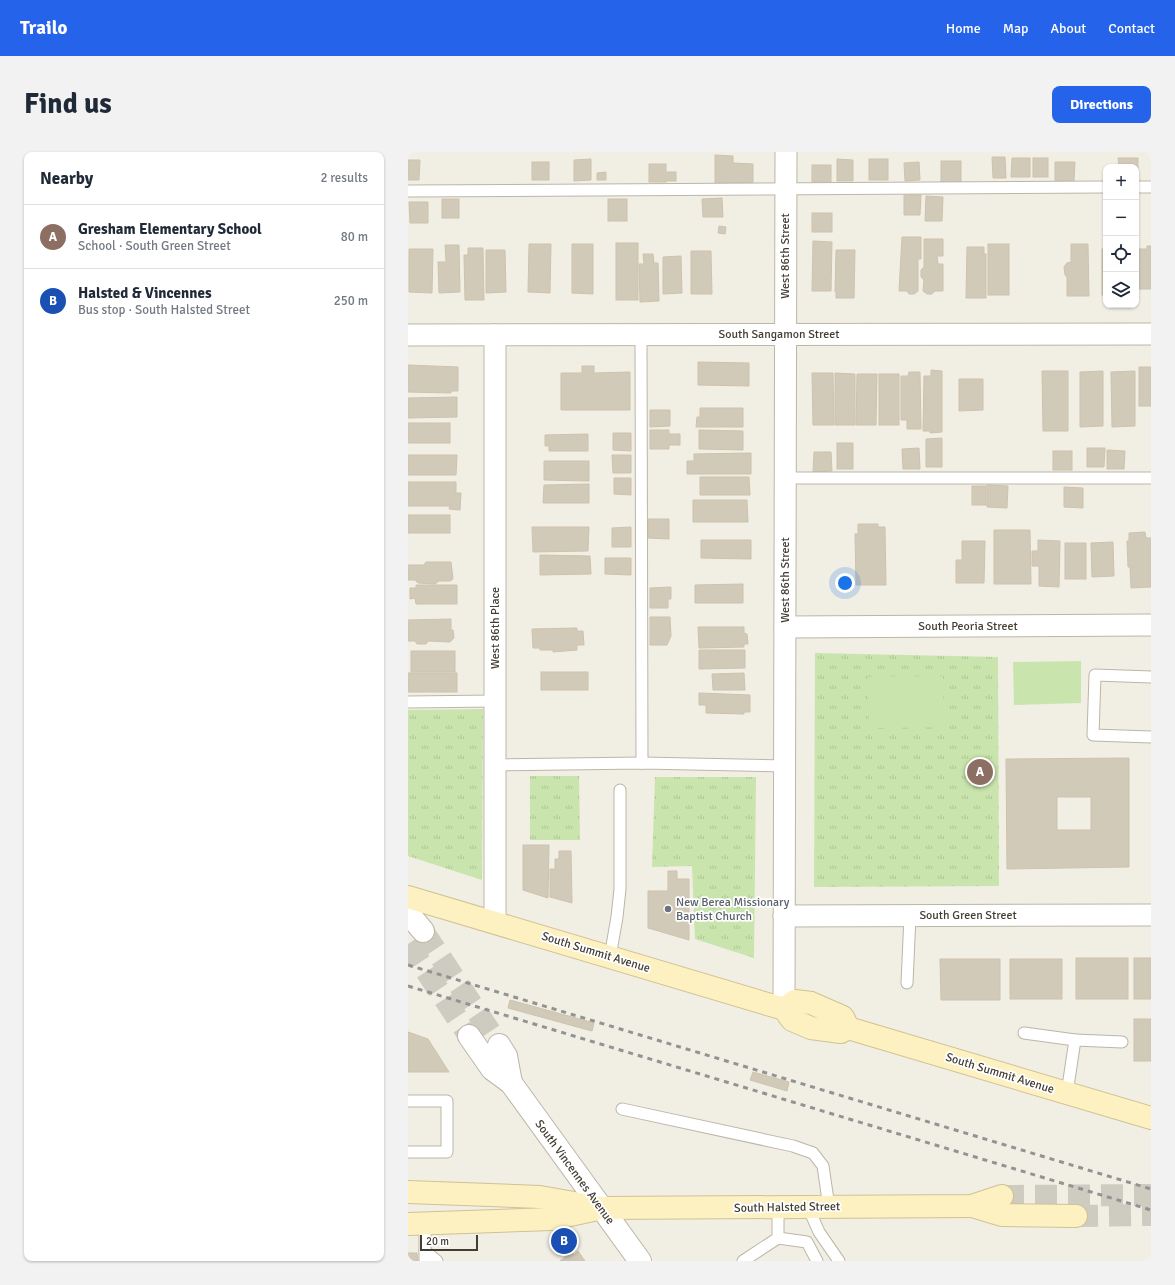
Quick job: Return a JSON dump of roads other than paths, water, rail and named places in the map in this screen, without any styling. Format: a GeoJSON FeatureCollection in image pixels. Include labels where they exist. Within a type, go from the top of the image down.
{"type":"FeatureCollection","features":[{"type":"Feature","properties":{"kind":"main road","name":"South Summit Avenue"},"geometry":{"type":"LineString","coordinates":[[408,897],[784,1009],[792,1020],[811,1028],[841,1032],[848,1028],[1151,1118]]}},
{"type":"Feature","properties":{"kind":"main road","name":"South Halsted Street"},"geometry":{"type":"LineString","coordinates":[[408,1192],[540,1197],[602,1208],[972,1206],[1002,1196]]}},
{"type":"Feature","properties":{"kind":"main road","name":"South Halsted Street"},"geometry":{"type":"LineString","coordinates":[[972,1206],[1002,1216],[1076,1216]]}},
{"type":"Feature","properties":{"kind":"main road","name":"South Halsted Street"},"geometry":{"type":"LineString","coordinates":[[416,1224],[552,1219],[602,1208]]}},
{"type":"Feature","properties":{"kind":"street","name":"West 86th Street"},"geometry":{"type":"LineString","coordinates":[[784,1009],[786,152]]}},
{"type":"Feature","properties":{"kind":"street","name":"South Sangamon Street"},"geometry":{"type":"LineString","coordinates":[[408,335],[1151,334]]}},
{"type":"Feature","properties":{"kind":"street","name":"West 86th Place"},"geometry":{"type":"LineString","coordinates":[[495,335],[495,922]]}},
{"type":"Feature","properties":{"kind":"street","name":"South Peoria Street"},"geometry":{"type":"LineString","coordinates":[[785,626],[1151,625]]}},
{"type":"Feature","properties":{"kind":"street"},"geometry":{"type":"LineString","coordinates":[[408,913],[423,931]]}},
{"type":"Feature","properties":{"kind":"street","name":"South Green Street"},"geometry":{"type":"LineString","coordinates":[[784,916],[1151,915]]}},
{"type":"Feature","properties":{"kind":"street","name":"South Vincennes Avenue"},"geometry":{"type":"LineString","coordinates":[[469,1036],[492,1069],[511,1083],[640,1261]]}},
{"type":"Feature","properties":{"kind":"street","name":"South Vincennes Avenue"},"geometry":{"type":"LineString","coordinates":[[499,1045],[506,1056],[511,1083]]}},
{"type":"Feature","properties":{"kind":"lane"},"geometry":{"type":"LineString","coordinates":[[408,191],[1103,187]]}},
{"type":"Feature","properties":{"kind":"lane"},"geometry":{"type":"LineString","coordinates":[[1139,187],[1151,187]]}},
{"type":"Feature","properties":{"kind":"lane"},"geometry":{"type":"LineString","coordinates":[[641,335],[642,763]]}},
{"type":"Feature","properties":{"kind":"lane"},"geometry":{"type":"LineString","coordinates":[[785,478],[1151,478]]}},
{"type":"Feature","properties":{"kind":"lane"},"geometry":{"type":"LineString","coordinates":[[1151,677],[1095,675],[1093,735],[1151,737]]}},
{"type":"Feature","properties":{"kind":"lane"},"geometry":{"type":"LineString","coordinates":[[408,702],[495,701]]}},
{"type":"Feature","properties":{"kind":"lane"},"geometry":{"type":"LineString","coordinates":[[495,765],[642,763],[785,766]]}},
{"type":"Feature","properties":{"kind":"lane"},"geometry":{"type":"LineString","coordinates":[[610,957],[618,917],[620,889],[620,790]]}},
{"type":"Feature","properties":{"kind":"lane"},"geometry":{"type":"LineString","coordinates":[[907,983],[910,916]]}},
{"type":"Feature","properties":{"kind":"lane"},"geometry":{"type":"LineString","coordinates":[[1024,1032],[1075,1040],[1122,1042]]}},
{"type":"Feature","properties":{"kind":"lane"},"geometry":{"type":"LineString","coordinates":[[1067,1093],[1075,1040]]}},
{"type":"Feature","properties":{"kind":"lane"},"geometry":{"type":"LineString","coordinates":[[408,1101],[447,1101],[447,1152],[408,1152]]}},
{"type":"Feature","properties":{"kind":"lane"},"geometry":{"type":"LineString","coordinates":[[622,1109],[793,1146],[813,1153],[823,1166],[818,1207],[819,1232],[839,1261]]}},
{"type":"Feature","properties":{"kind":"lane"},"geometry":{"type":"LineString","coordinates":[[778,1207],[778,1238]]}},
{"type":"Feature","properties":{"kind":"lane"},"geometry":{"type":"LineString","coordinates":[[416,1224],[425,1256],[437,1261]]}},
{"type":"Feature","properties":{"kind":"lane"},"geometry":{"type":"LineString","coordinates":[[743,1261],[778,1238],[807,1242],[817,1261]]}},
{"type":"Feature","properties":{"kind":"tunnel"},"geometry":{"type":"LineString","coordinates":[[423,931],[499,1045]]}},
{"type":"Feature","properties":{"kind":"tunnel"},"geometry":{"type":"LineString","coordinates":[[408,944],[469,1036]]}},
{"type":"Feature","properties":{"kind":"tunnel"},"geometry":{"type":"LineString","coordinates":[[1002,1196],[1151,1195]]}},
{"type":"Feature","properties":{"kind":"tunnel"},"geometry":{"type":"LineString","coordinates":[[1076,1216],[1151,1215]]}},
{"type":"Feature","properties":{"kind":"railway"},"geometry":{"type":"LineString","coordinates":[[408,965],[1151,1189]]}},
{"type":"Feature","properties":{"kind":"railway"},"geometry":{"type":"LineString","coordinates":[[408,986],[1151,1210]]}},
{"type":"Feature","properties":{"kind":"place","name":"Gresham Elementary School"},"geometry":{"type":"Point","coordinates":[980,772]}},
{"type":"Feature","properties":{"kind":"place","name":"New Berea Missionary Baptist Church"},"geometry":{"type":"Point","coordinates":[668,909]}},
{"type":"Feature","properties":{"kind":"place","name":"Halsted & Vincennes"},"geometry":{"type":"Point","coordinates":[564,1241]}}]}
